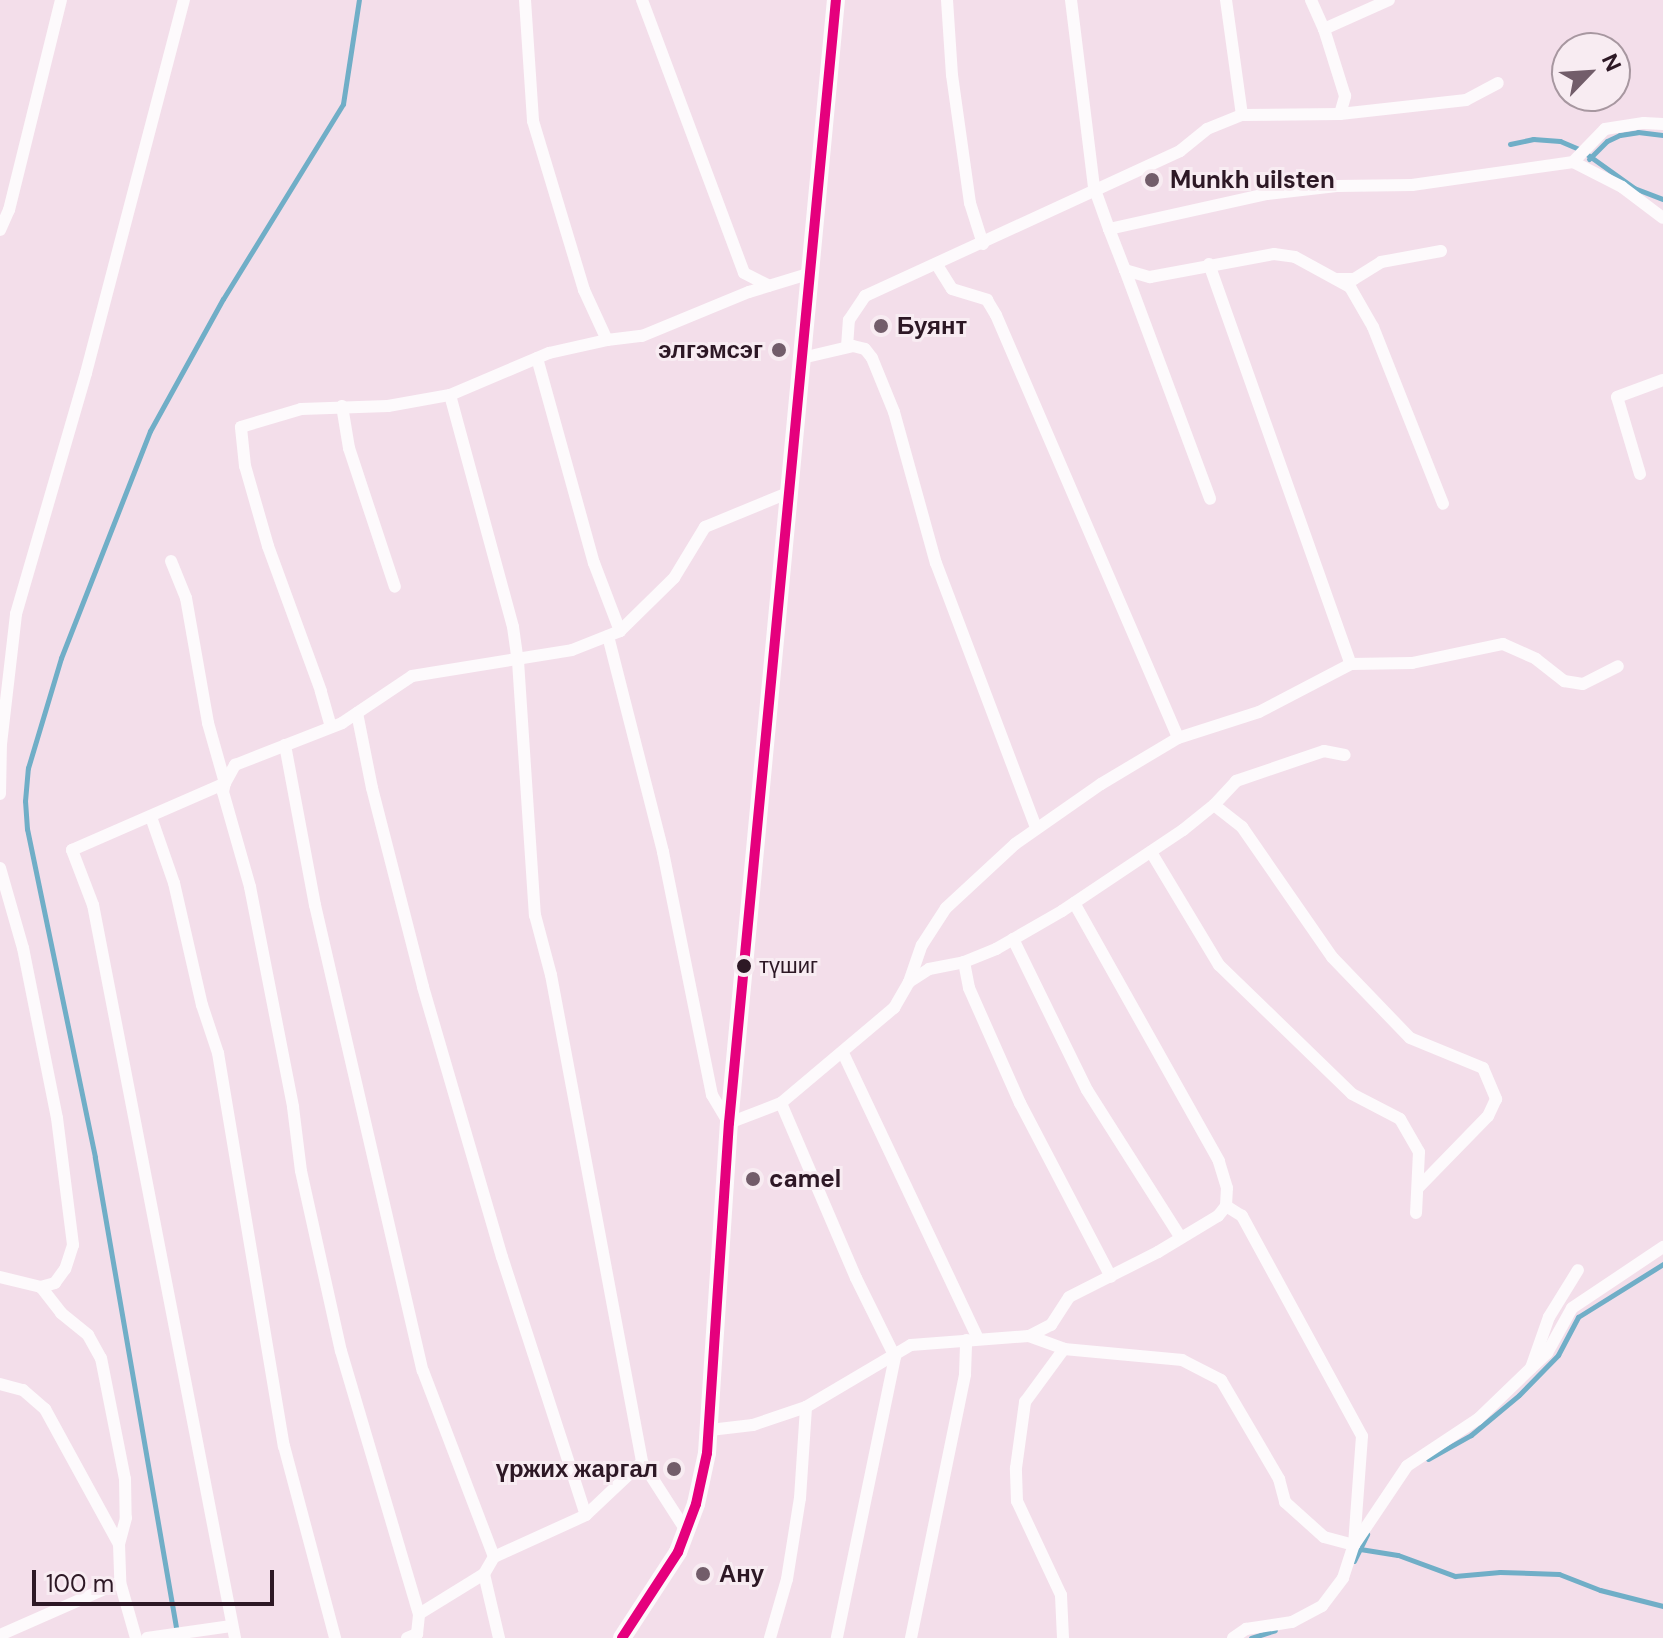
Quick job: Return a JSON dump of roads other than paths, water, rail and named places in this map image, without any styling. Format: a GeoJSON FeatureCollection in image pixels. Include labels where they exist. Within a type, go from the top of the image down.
{"type":"FeatureCollection","features":[{"type":"Feature","properties":{"kind":"main road"},"geometry":{"type":"LineString","coordinates":[[622,1638],[666,1574],[687,1532],[702,1480],[710,1430],[717,1267],[729,1123],[836,0]]}},
{"type":"Feature","properties":{"kind":"street"},"geometry":{"type":"LineString","coordinates":[[0,230],[9,210],[61,0]]}},
{"type":"Feature","properties":{"kind":"street"},"geometry":{"type":"LineString","coordinates":[[0,794],[16,614],[86,373],[184,0]]}},
{"type":"Feature","properties":{"kind":"street"},"geometry":{"type":"LineString","coordinates":[[525,0],[533,121],[584,290],[607,340]]}},
{"type":"Feature","properties":{"kind":"street"},"geometry":{"type":"LineString","coordinates":[[642,0],[744,273],[769,286]]}},
{"type":"Feature","properties":{"kind":"street"},"geometry":{"type":"LineString","coordinates":[[947,0],[952,75],[970,203],[983,244]]}},
{"type":"Feature","properties":{"kind":"street"},"geometry":{"type":"LineString","coordinates":[[1071,0],[1094,187],[1210,499]]}},
{"type":"Feature","properties":{"kind":"street"},"geometry":{"type":"LineString","coordinates":[[1226,0],[1242,115]]}},
{"type":"Feature","properties":{"kind":"street"},"geometry":{"type":"LineString","coordinates":[[1311,0],[1324,29],[1345,96],[1340,114]]}},
{"type":"Feature","properties":{"kind":"street"},"geometry":{"type":"LineString","coordinates":[[1324,29],[1389,0]]}},
{"type":"Feature","properties":{"kind":"street"},"geometry":{"type":"LineString","coordinates":[[847,347],[849,320],[865,296],[983,244],[1094,187],[1180,151],[1207,129],[1242,115],[1340,114],[1466,100],[1498,83]]}},
{"type":"Feature","properties":{"kind":"street"},"geometry":{"type":"LineString","coordinates":[[1573,162],[1605,129],[1644,123],[1663,124]]}},
{"type":"Feature","properties":{"kind":"street"},"geometry":{"type":"LineString","coordinates":[[1109,229],[1267,194],[1337,186],[1412,185],[1573,162],[1622,187],[1663,218]]}},
{"type":"Feature","properties":{"kind":"street"},"geometry":{"type":"LineString","coordinates":[[1335,279],[1354,279],[1381,262],[1441,251]]}},
{"type":"Feature","properties":{"kind":"street"},"geometry":{"type":"LineString","coordinates":[[1125,270],[1150,277],[1274,254],[1295,257],[1350,287],[1373,327],[1443,504]]}},
{"type":"Feature","properties":{"kind":"street"},"geometry":{"type":"LineString","coordinates":[[1209,264],[1351,664]]}},
{"type":"Feature","properties":{"kind":"street"},"geometry":{"type":"LineString","coordinates":[[937,265],[952,289],[987,300],[996,315],[1178,738]]}},
{"type":"Feature","properties":{"kind":"street"},"geometry":{"type":"LineString","coordinates":[[331,727],[264,533],[245,466],[241,427],[301,409],[388,406],[450,395],[537,358],[607,340],[642,336],[769,286],[811,273]]}},
{"type":"Feature","properties":{"kind":"street"},"geometry":{"type":"LineString","coordinates":[[802,358],[847,347],[865,349],[894,412],[936,563],[1036,828]]}},
{"type":"Feature","properties":{"kind":"street"},"geometry":{"type":"LineString","coordinates":[[537,358],[614,634],[663,852],[712,1095],[729,1123],[781,1103],[894,1008],[909,982],[922,945],[946,908],[1036,828],[1178,738],[1259,712],[1351,664],[1412,663],[1503,644],[1536,659],[1564,681],[1583,684],[1618,666]]}},
{"type":"Feature","properties":{"kind":"street"},"geometry":{"type":"LineString","coordinates":[[1640,474],[1617,397],[1663,380]]}},
{"type":"Feature","properties":{"kind":"street"},"geometry":{"type":"LineString","coordinates":[[450,395],[518,661],[535,915],[557,1005],[642,1462],[687,1532]]}},
{"type":"Feature","properties":{"kind":"street"},"geometry":{"type":"LineString","coordinates":[[342,406],[349,448],[395,587]]}},
{"type":"Feature","properties":{"kind":"street"},"geometry":{"type":"LineString","coordinates":[[414,1637],[419,1614],[341,1351],[301,1171],[293,1107],[250,887],[223,792],[225,783],[235,765],[331,727],[412,676],[572,650],[614,634],[674,578],[705,527],[790,492]]}},
{"type":"Feature","properties":{"kind":"street"},"geometry":{"type":"LineString","coordinates":[[171,561],[186,598],[208,723],[225,783]]}},
{"type":"Feature","properties":{"kind":"street"},"geometry":{"type":"LineString","coordinates":[[357,713],[372,788],[423,987],[502,1257],[586,1515]]}},
{"type":"Feature","properties":{"kind":"street"},"geometry":{"type":"LineString","coordinates":[[285,745],[315,905],[423,1371],[494,1557]]}},
{"type":"Feature","properties":{"kind":"street"},"geometry":{"type":"LineString","coordinates":[[909,982],[929,969],[964,962],[1013,939],[1074,903],[1214,805],[1236,781],[1324,751],[1345,755]]}},
{"type":"Feature","properties":{"kind":"street"},"geometry":{"type":"LineString","coordinates":[[147,1638],[233,1632],[93,905],[72,850],[225,783]]}},
{"type":"Feature","properties":{"kind":"street"},"geometry":{"type":"LineString","coordinates":[[1214,805],[1242,827],[1332,957],[1410,1038],[1483,1068],[1496,1099],[1488,1116],[1418,1188]]}},
{"type":"Feature","properties":{"kind":"street"},"geometry":{"type":"LineString","coordinates":[[151,817],[174,883],[202,1005],[218,1053],[284,1446],[335,1638]]}},
{"type":"Feature","properties":{"kind":"street"},"geometry":{"type":"LineString","coordinates":[[1151,852],[1219,965],[1352,1094],[1400,1119],[1419,1152],[1416,1213]]}},
{"type":"Feature","properties":{"kind":"street"},"geometry":{"type":"LineString","coordinates":[[0,868],[23,948],[54,1104],[73,1245],[65,1269],[55,1283],[41,1287],[0,1277]]}},
{"type":"Feature","properties":{"kind":"street"},"geometry":{"type":"LineString","coordinates":[[710,1430],[753,1425],[806,1407],[911,1345],[1029,1336],[1051,1325],[1069,1297],[1181,1238],[1218,1216],[1226,1206],[1227,1188],[1219,1161],[1074,903]]}},
{"type":"Feature","properties":{"kind":"street"},"geometry":{"type":"LineString","coordinates":[[1013,939],[1087,1090],[1181,1238]]}},
{"type":"Feature","properties":{"kind":"street"},"geometry":{"type":"LineString","coordinates":[[964,962],[969,988],[1020,1103],[1111,1277]]}},
{"type":"Feature","properties":{"kind":"street"},"geometry":{"type":"LineString","coordinates":[[843,1053],[972,1340],[911,1638]]}},
{"type":"Feature","properties":{"kind":"street"},"geometry":{"type":"LineString","coordinates":[[781,1103],[856,1278],[895,1357],[837,1638]]}},
{"type":"Feature","properties":{"kind":"street"},"geometry":{"type":"LineString","coordinates":[[1226,1206],[1242,1216],[1362,1436],[1354,1545],[1343,1578],[1322,1606],[1292,1622],[1246,1629],[1233,1638]]}},
{"type":"Feature","properties":{"kind":"street"},"geometry":{"type":"LineString","coordinates":[[1354,1545],[1407,1466],[1478,1419],[1547,1353],[1572,1308],[1663,1247]]}},
{"type":"Feature","properties":{"kind":"street"},"geometry":{"type":"LineString","coordinates":[[1531,1368],[1549,1317],[1578,1270]]}},
{"type":"Feature","properties":{"kind":"street"},"geometry":{"type":"LineString","coordinates":[[41,1287],[61,1313],[88,1335],[101,1358],[125,1479],[126,1518],[119,1544],[120,1582],[136,1638]]}},
{"type":"Feature","properties":{"kind":"street"},"geometry":{"type":"LineString","coordinates":[[1029,1336],[1064,1349],[1182,1360],[1221,1380],[1279,1479],[1285,1502],[1324,1537],[1354,1545]]}},
{"type":"Feature","properties":{"kind":"street"},"geometry":{"type":"LineString","coordinates":[[1063,1638],[1061,1595],[1017,1501],[1016,1468],[1025,1402],[1064,1349]]}},
{"type":"Feature","properties":{"kind":"street"},"geometry":{"type":"LineString","coordinates":[[0,1384],[23,1390],[45,1409],[119,1544]]}},
{"type":"Feature","properties":{"kind":"street"},"geometry":{"type":"LineString","coordinates":[[770,1638],[787,1579],[800,1498],[806,1407]]}},
{"type":"Feature","properties":{"kind":"street"},"geometry":{"type":"LineString","coordinates":[[419,1614],[484,1574],[494,1557],[586,1515],[642,1462]]}},
{"type":"Feature","properties":{"kind":"street"},"geometry":{"type":"LineString","coordinates":[[484,1574],[499,1638]]}},
{"type":"Feature","properties":{"kind":"street"},"geometry":{"type":"LineString","coordinates":[[0,1635],[120,1582]]}},
{"type":"Feature","properties":{"kind":"waterway"},"geometry":{"type":"LineString","coordinates":[[177,1633],[95,1157],[27,829],[25,801],[28,768],[61,658],[150,431],[223,299],[343,104],[359,0]]}},
{"type":"Feature","properties":{"kind":"waterway"},"geometry":{"type":"LineString","coordinates":[[1589,159],[1607,141],[1620,135],[1638,132],[1663,135]]}},
{"type":"Feature","properties":{"kind":"waterway"},"geometry":{"type":"LineString","coordinates":[[1510,144],[1533,139],[1560,141],[1581,150],[1634,188],[1663,199]]}},
{"type":"Feature","properties":{"kind":"waterway"},"geometry":{"type":"LineString","coordinates":[[1428,1459],[1471,1435],[1519,1395],[1558,1355],[1578,1317],[1663,1264]]}},
{"type":"Feature","properties":{"kind":"waterway"},"geometry":{"type":"LineString","coordinates":[[1354,1561],[1367,1534]]}},
{"type":"Feature","properties":{"kind":"waterway"},"geometry":{"type":"LineString","coordinates":[[1360,1549],[1398,1555],[1455,1576],[1500,1572],[1559,1574],[1600,1590],[1663,1606]]}},
{"type":"Feature","properties":{"kind":"waterway"},"geometry":{"type":"LineString","coordinates":[[1251,1638],[1275,1630]]}},
{"type":"Feature","properties":{"kind":"place","name":"Munkh uilsten"},"geometry":{"type":"Point","coordinates":[1152,180]}},
{"type":"Feature","properties":{"kind":"place","name":"Буянт"},"geometry":{"type":"Point","coordinates":[881,326]}},
{"type":"Feature","properties":{"kind":"place","name":"элгэмсэг"},"geometry":{"type":"Point","coordinates":[779,350]}},
{"type":"Feature","properties":{"kind":"place","name":"түшиг"},"geometry":{"type":"Point","coordinates":[744,966]}},
{"type":"Feature","properties":{"kind":"place","name":"camel"},"geometry":{"type":"Point","coordinates":[753,1179]}},
{"type":"Feature","properties":{"kind":"place","name":"үржих жаргал"},"geometry":{"type":"Point","coordinates":[674,1469]}},
{"type":"Feature","properties":{"kind":"place","name":"Ану"},"geometry":{"type":"Point","coordinates":[703,1574]}}]}
